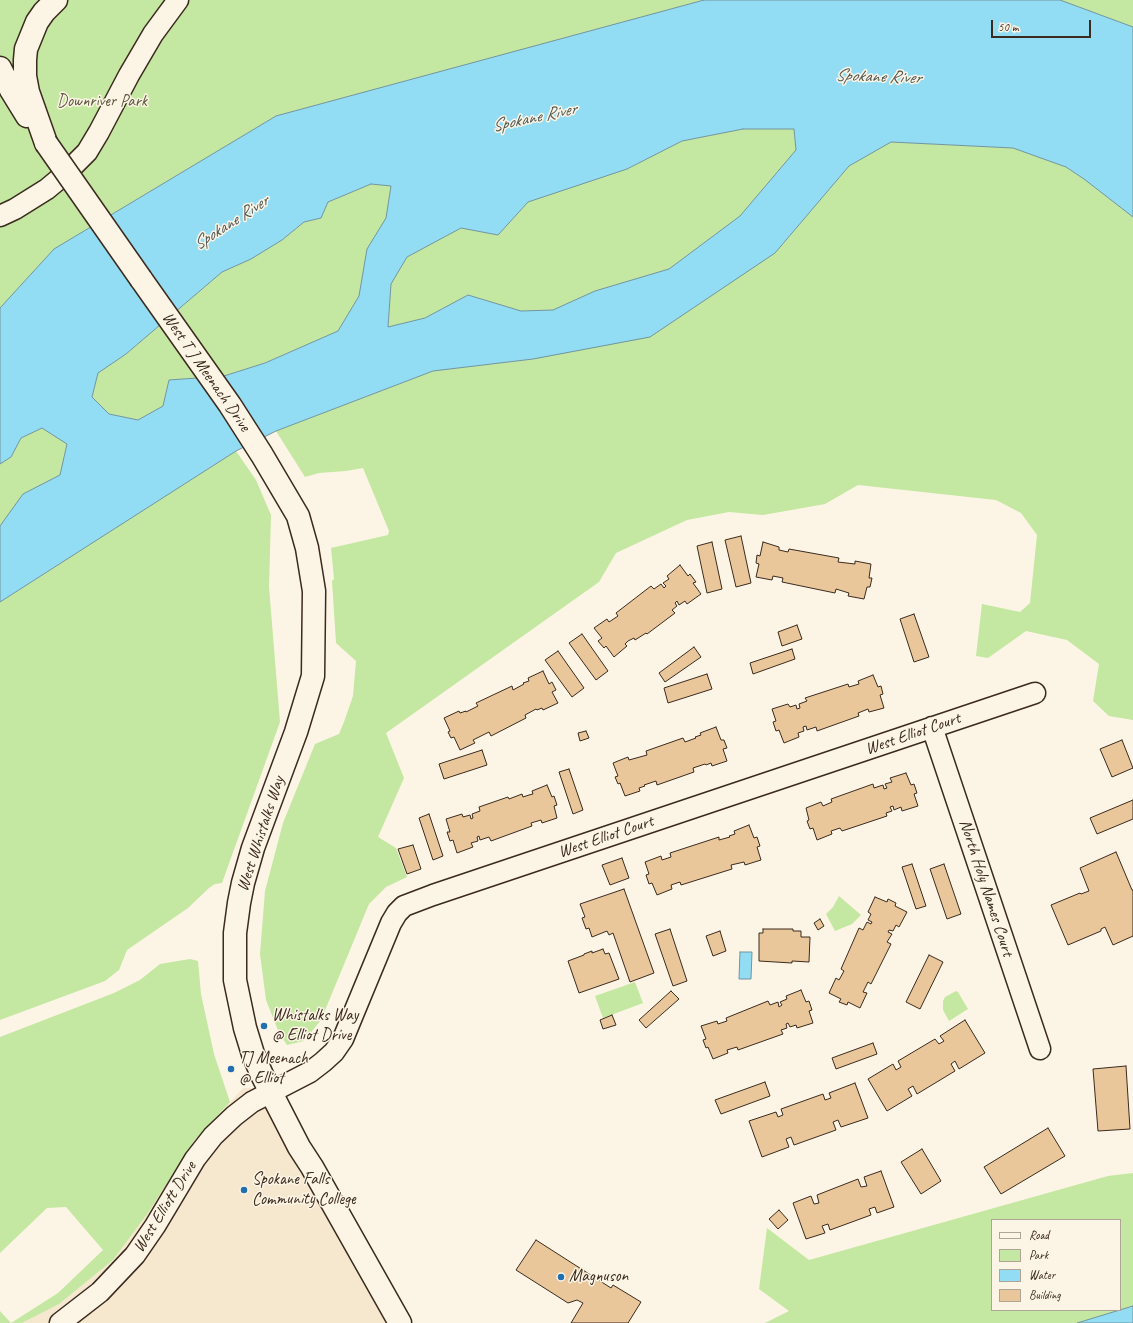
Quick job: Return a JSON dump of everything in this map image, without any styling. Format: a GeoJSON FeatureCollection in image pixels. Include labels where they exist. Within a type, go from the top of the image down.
{"type":"FeatureCollection","features":[{"type":"Feature","properties":{"kind":"main road"},"geometry":{"type":"LineString","coordinates":[[46,143],[28,92],[25,76],[25,60],[26,49],[37,22],[44,12],[56,0]]}},
{"type":"Feature","properties":{"kind":"main road"},"geometry":{"type":"LineString","coordinates":[[0,68],[11,90],[46,143]]}},
{"type":"Feature","properties":{"kind":"main road"},"geometry":{"type":"LineString","coordinates":[[0,102],[25,122],[46,143]]}},
{"type":"Feature","properties":{"kind":"main road","name":"West T J Meenach Drive"},"geometry":{"type":"LineString","coordinates":[[46,143],[230,405],[298,516],[307,548],[314,591],[314,622]]}},
{"type":"Feature","properties":{"kind":"main road","name":"West Whistalks Way"},"geometry":{"type":"LineString","coordinates":[[314,622],[313,676],[296,732],[247,868],[238,903],[234,960],[238,997],[249,1043],[270,1092],[299,1147],[312,1167],[400,1323]]}},
{"type":"Feature","properties":{"kind":"street"},"geometry":{"type":"LineString","coordinates":[[0,216],[15,209],[48,189],[87,152],[129,75],[154,34],[178,0]]}},
{"type":"Feature","properties":{"kind":"street","name":"West Elliot Court"},"geometry":{"type":"LineString","coordinates":[[270,1092],[316,1068],[329,1058],[338,1047],[350,1022],[391,923],[397,913],[407,904],[1034,693]]}},
{"type":"Feature","properties":{"kind":"street","name":"North Holy Names Court"},"geometry":{"type":"LineString","coordinates":[[932,727],[1040,1049]]}},
{"type":"Feature","properties":{"kind":"street","name":"West Elliott Drive"},"geometry":{"type":"LineString","coordinates":[[60,1323],[100,1292],[135,1255],[155,1226],[195,1159],[213,1136],[244,1108],[270,1092]]}},
{"type":"Feature","properties":{"kind":"shaded area","name":"Spokane Falls Community College"},"geometry":{"type":"Polygon","coordinates":[[[243,1088],[261,1088],[400,1323],[22,1323],[59,1304],[113,1260],[148,1213],[194,1141],[243,1088]]]}},
{"type":"Feature","properties":{"kind":"green space","name":"Downriver Park"},"geometry":{"type":"Polygon","coordinates":[[[0,0],[704,0],[276,116],[54,249],[0,308],[0,0]]]}},
{"type":"Feature","properties":{"kind":"green space"},"geometry":{"type":"Polygon","coordinates":[[[1060,0],[1133,0],[1133,27],[1060,0]]]}},
{"type":"Feature","properties":{"kind":"green space"},"geometry":{"type":"Polygon","coordinates":[[[743,129],[794,129],[796,150],[740,216],[669,269],[595,291],[553,310],[521,311],[468,295],[425,318],[388,327],[391,284],[407,257],[461,228],[498,235],[528,202],[627,169],[682,141],[743,129]]]}},
{"type":"Feature","properties":{"kind":"green space"},"geometry":{"type":"Polygon","coordinates":[[[891,142],[1013,148],[1066,167],[1133,217],[1133,720],[1109,716],[1093,701],[1099,664],[1067,640],[1026,631],[988,658],[976,656],[982,604],[1020,612],[1030,603],[1037,535],[1021,513],[996,500],[858,485],[825,504],[763,515],[729,512],[687,520],[616,553],[599,582],[386,733],[404,778],[378,837],[396,848],[407,877],[386,887],[369,904],[321,1020],[304,1041],[287,1045],[279,1033],[266,1000],[260,954],[265,891],[283,823],[315,744],[339,734],[353,696],[356,661],[336,643],[332,581],[334,579],[331,548],[388,535],[389,531],[363,468],[319,473],[305,477],[276,431],[433,371],[533,359],[775,253],[849,166],[891,142]]]}},
{"type":"Feature","properties":{"kind":"green space"},"geometry":{"type":"Polygon","coordinates":[[[371,184],[391,186],[386,218],[367,249],[359,296],[338,331],[265,363],[224,376],[169,380],[163,406],[138,420],[109,414],[92,397],[98,373],[126,354],[222,272],[251,259],[282,240],[304,222],[321,218],[328,202],[371,184]]]}},
{"type":"Feature","properties":{"kind":"green space"},"geometry":{"type":"Polygon","coordinates":[[[42,428],[67,443],[60,475],[23,494],[0,526],[0,464],[11,457],[21,438],[42,428]]]}},
{"type":"Feature","properties":{"kind":"green space"},"geometry":{"type":"Polygon","coordinates":[[[236,451],[256,480],[271,515],[269,587],[280,722],[222,883],[215,884],[209,888],[188,908],[127,950],[119,970],[105,981],[0,1020],[0,602],[236,451]]]}},
{"type":"Feature","properties":{"kind":"green space"},"geometry":{"type":"Polygon","coordinates":[[[839,896],[861,915],[852,924],[835,931],[826,914],[833,907],[839,896]]]}},
{"type":"Feature","properties":{"kind":"green space"},"geometry":{"type":"Polygon","coordinates":[[[190,959],[198,961],[201,994],[214,1054],[230,1102],[194,1141],[148,1213],[113,1260],[59,1304],[22,1323],[11,1323],[58,1293],[103,1250],[66,1207],[47,1208],[0,1253],[0,1037],[114,993],[140,980],[160,964],[190,959]]]}},
{"type":"Feature","properties":{"kind":"green space"},"geometry":{"type":"Polygon","coordinates":[[[635,982],[643,1003],[603,1018],[595,996],[635,982]]]}},
{"type":"Feature","properties":{"kind":"green space"},"geometry":{"type":"Polygon","coordinates":[[[956,991],[968,1009],[949,1021],[943,1010],[943,1001],[945,997],[956,991]]]}},
{"type":"Feature","properties":{"kind":"green space"},"geometry":{"type":"Polygon","coordinates":[[[1133,1173],[1133,1306],[1121,1310],[1121,1219],[991,1219],[991,1311],[1117,1311],[1077,1323],[765,1323],[789,1311],[759,1289],[767,1228],[809,1260],[1108,1176],[1133,1173]]]}},
{"type":"Feature","properties":{"kind":"green space"},"geometry":{"type":"Polygon","coordinates":[[[0,1311],[11,1323],[0,1323],[0,1311]]]}},
{"type":"Feature","properties":{"kind":"water","name":"Spokane River"},"geometry":{"type":"Polygon","coordinates":[[[704,0],[1060,0],[1133,27],[1133,217],[1066,167],[1013,148],[891,142],[849,166],[775,253],[650,337],[533,359],[433,371],[276,431],[236,451],[0,602],[0,526],[23,494],[60,475],[67,444],[42,428],[21,438],[11,457],[0,464],[0,308],[54,249],[276,116],[704,0]],[[743,129],[682,141],[627,169],[528,202],[498,235],[461,228],[407,257],[391,284],[388,327],[425,318],[468,295],[521,311],[553,310],[595,291],[669,269],[740,216],[796,150],[794,129],[743,129]],[[371,184],[328,202],[321,218],[304,222],[282,240],[251,259],[222,272],[126,354],[98,373],[92,397],[109,414],[138,420],[163,406],[169,380],[224,376],[265,363],[338,331],[359,296],[367,249],[386,218],[391,186],[371,184]]]}},
{"type":"Feature","properties":{"kind":"water"},"geometry":{"type":"Polygon","coordinates":[[[740,952],[752,952],[751,979],[739,979],[740,952]]]}},
{"type":"Feature","properties":{"kind":"water"},"geometry":{"type":"Polygon","coordinates":[[[1133,1306],[1133,1323],[1077,1323],[1121,1311],[1121,1310],[1133,1306]]]}},
{"type":"Feature","properties":{"kind":"building"},"geometry":{"type":"Polygon","coordinates":[[[741,536],[751,583],[736,587],[725,540],[741,536]]]}},
{"type":"Feature","properties":{"kind":"building"},"geometry":{"type":"Polygon","coordinates":[[[712,542],[722,589],[707,593],[697,546],[712,542]]]}},
{"type":"Feature","properties":{"kind":"building"},"geometry":{"type":"Polygon","coordinates":[[[763,542],[779,547],[779,550],[788,552],[789,549],[839,558],[838,562],[855,564],[855,561],[871,564],[869,578],[872,578],[870,587],[867,587],[864,599],[848,596],[849,593],[836,589],[835,593],[782,582],[783,578],[773,576],[772,580],[756,577],[759,564],[756,563],[757,555],[760,556],[763,542]]]}},
{"type":"Feature","properties":{"kind":"building"},"geometry":{"type":"Polygon","coordinates":[[[680,565],[688,576],[690,574],[696,582],[693,583],[701,594],[687,604],[685,601],[679,605],[677,601],[675,603],[677,606],[672,610],[675,613],[647,634],[646,633],[635,640],[634,638],[628,641],[625,644],[627,646],[614,657],[606,646],[604,648],[598,641],[602,638],[594,628],[607,619],[609,622],[618,616],[616,613],[651,586],[654,589],[661,584],[664,588],[666,586],[663,583],[669,579],[667,576],[680,565]]]}},
{"type":"Feature","properties":{"kind":"building"},"geometry":{"type":"Polygon","coordinates":[[[914,614],[929,657],[914,662],[900,619],[914,614]]]}},
{"type":"Feature","properties":{"kind":"building"},"geometry":{"type":"Polygon","coordinates":[[[797,625],[802,639],[782,646],[778,632],[797,625]]]}},
{"type":"Feature","properties":{"kind":"building"},"geometry":{"type":"Polygon","coordinates":[[[582,634],[608,671],[596,680],[569,643],[582,634]]]}},
{"type":"Feature","properties":{"kind":"building"},"geometry":{"type":"Polygon","coordinates":[[[694,647],[701,657],[665,682],[659,673],[694,647]]]}},
{"type":"Feature","properties":{"kind":"building"},"geometry":{"type":"Polygon","coordinates":[[[792,649],[795,659],[753,674],[750,663],[792,649]]]}},
{"type":"Feature","properties":{"kind":"building"},"geometry":{"type":"Polygon","coordinates":[[[558,651],[584,688],[572,697],[545,660],[558,651]]]}},
{"type":"Feature","properties":{"kind":"building"},"geometry":{"type":"Polygon","coordinates":[[[543,671],[549,684],[552,682],[556,690],[552,692],[558,703],[543,710],[542,708],[536,709],[525,715],[526,718],[491,736],[489,732],[473,740],[475,743],[460,750],[454,737],[451,738],[448,732],[450,731],[444,718],[459,711],[460,713],[466,712],[478,706],[476,703],[512,686],[513,690],[529,681],[528,678],[543,671]]]}},
{"type":"Feature","properties":{"kind":"building"},"geometry":{"type":"Polygon","coordinates":[[[707,674],[712,689],[668,703],[664,688],[707,674]]]}},
{"type":"Feature","properties":{"kind":"building"},"geometry":{"type":"Polygon","coordinates":[[[873,675],[878,687],[881,686],[883,694],[880,695],[884,708],[869,712],[868,709],[858,713],[859,716],[817,731],[816,727],[807,730],[806,726],[803,727],[804,731],[798,733],[799,737],[784,743],[779,730],[776,731],[773,722],[776,721],[772,709],[788,704],[790,707],[796,705],[797,709],[800,708],[799,704],[807,701],[805,698],[848,684],[849,687],[859,684],[858,681],[873,675]]]}},
{"type":"Feature","properties":{"kind":"building"},"geometry":{"type":"Polygon","coordinates":[[[716,727],[721,740],[724,740],[727,748],[723,749],[727,761],[712,766],[711,763],[693,768],[694,772],[657,785],[656,781],[644,785],[645,786],[639,788],[640,791],[625,796],[620,783],[618,784],[615,777],[618,776],[613,763],[628,757],[629,760],[647,755],[646,751],[683,738],[685,742],[701,735],[700,733],[716,727]]]}},
{"type":"Feature","properties":{"kind":"building"},"geometry":{"type":"Polygon","coordinates":[[[586,731],[589,738],[580,741],[578,733],[586,731]]]}},
{"type":"Feature","properties":{"kind":"building"},"geometry":{"type":"Polygon","coordinates":[[[1122,740],[1133,768],[1112,777],[1100,749],[1122,740]]]}},
{"type":"Feature","properties":{"kind":"building"},"geometry":{"type":"Polygon","coordinates":[[[482,750],[487,765],[444,779],[439,764],[482,750]]]}},
{"type":"Feature","properties":{"kind":"building"},"geometry":{"type":"Polygon","coordinates":[[[569,769],[583,810],[573,814],[559,772],[569,769]]]}},
{"type":"Feature","properties":{"kind":"building"},"geometry":{"type":"Polygon","coordinates":[[[906,773],[911,785],[914,784],[917,793],[914,794],[918,806],[902,811],[901,807],[894,810],[893,806],[890,807],[892,811],[886,813],[887,816],[842,831],[840,828],[831,831],[832,834],[817,840],[813,828],[810,829],[807,821],[809,820],[806,808],[821,802],[823,806],[832,802],[831,799],[873,784],[874,788],[883,785],[884,789],[887,788],[885,784],[892,782],[890,778],[906,773]]]}},
{"type":"Feature","properties":{"kind":"building"},"geometry":{"type":"Polygon","coordinates":[[[547,785],[552,797],[554,796],[557,805],[554,806],[557,818],[542,823],[541,820],[531,823],[532,826],[491,841],[489,837],[480,840],[479,836],[477,837],[478,841],[471,843],[473,847],[457,853],[453,840],[450,841],[447,832],[450,832],[446,819],[462,814],[463,817],[470,815],[471,819],[473,818],[472,814],[480,811],[479,807],[508,797],[509,799],[522,794],[523,797],[533,794],[532,791],[547,785]]]}},
{"type":"Feature","properties":{"kind":"building"},"geometry":{"type":"Polygon","coordinates":[[[1133,800],[1133,819],[1097,834],[1090,818],[1133,800]]]}},
{"type":"Feature","properties":{"kind":"building"},"geometry":{"type":"Polygon","coordinates":[[[429,814],[443,856],[433,860],[419,818],[429,814]]]}},
{"type":"Feature","properties":{"kind":"building"},"geometry":{"type":"Polygon","coordinates":[[[749,825],[754,838],[757,837],[760,846],[757,847],[761,860],[745,865],[744,862],[731,865],[732,869],[681,885],[680,882],[671,885],[672,889],[657,895],[652,883],[649,884],[646,875],[649,874],[645,862],[661,856],[662,860],[671,857],[670,853],[719,837],[719,840],[730,837],[729,836],[735,834],[734,831],[749,825]]]}},
{"type":"Feature","properties":{"kind":"building"},"geometry":{"type":"Polygon","coordinates":[[[413,845],[421,869],[407,874],[398,849],[413,845]]]}},
{"type":"Feature","properties":{"kind":"building"},"geometry":{"type":"Polygon","coordinates":[[[1116,852],[1133,890],[1133,936],[1113,945],[1105,927],[1101,929],[1101,931],[1068,945],[1051,905],[1080,893],[1089,891],[1080,868],[1116,852]]]}},
{"type":"Feature","properties":{"kind":"building"},"geometry":{"type":"Polygon","coordinates":[[[622,858],[629,878],[610,885],[602,865],[622,858]]]}},
{"type":"Feature","properties":{"kind":"building"},"geometry":{"type":"Polygon","coordinates":[[[912,864],[926,906],[916,909],[902,867],[912,864]]]}},
{"type":"Feature","properties":{"kind":"building"},"geometry":{"type":"Polygon","coordinates":[[[944,864],[961,914],[947,919],[930,869],[944,864]]]}},
{"type":"Feature","properties":{"kind":"building"},"geometry":{"type":"Polygon","coordinates":[[[624,889],[654,973],[630,982],[613,933],[609,935],[607,931],[592,937],[589,928],[586,929],[582,918],[585,917],[580,904],[624,889]]]}},
{"type":"Feature","properties":{"kind":"building"},"geometry":{"type":"Polygon","coordinates":[[[875,897],[887,902],[888,899],[896,903],[895,906],[907,912],[899,927],[896,925],[893,931],[889,930],[888,932],[892,934],[887,942],[891,944],[871,984],[868,982],[863,992],[867,993],[860,1008],[848,1002],[847,1005],[839,1002],[841,999],[829,993],[836,978],[839,980],[844,971],[841,969],[859,928],[863,930],[867,922],[871,924],[872,922],[868,920],[871,914],[868,912],[875,897]]]}},
{"type":"Feature","properties":{"kind":"building"},"geometry":{"type":"Polygon","coordinates":[[[820,919],[824,926],[818,930],[814,923],[820,919]]]}},
{"type":"Feature","properties":{"kind":"building"},"geometry":{"type":"Polygon","coordinates":[[[670,929],[687,981],[673,986],[655,934],[670,929]]]}},
{"type":"Feature","properties":{"kind":"building"},"geometry":{"type":"Polygon","coordinates":[[[763,929],[793,929],[793,931],[801,931],[801,937],[810,937],[809,962],[792,961],[792,963],[759,961],[759,933],[763,933],[763,929]]]}},
{"type":"Feature","properties":{"kind":"building"},"geometry":{"type":"Polygon","coordinates":[[[720,931],[726,951],[713,956],[706,936],[720,931]]]}},
{"type":"Feature","properties":{"kind":"building"},"geometry":{"type":"Polygon","coordinates":[[[603,949],[605,954],[609,953],[619,979],[579,993],[568,961],[592,951],[592,953],[603,949]]]}},
{"type":"Feature","properties":{"kind":"building"},"geometry":{"type":"Polygon","coordinates":[[[929,955],[943,962],[920,1009],[906,1002],[929,955]]]}},
{"type":"Feature","properties":{"kind":"building"},"geometry":{"type":"Polygon","coordinates":[[[801,990],[806,1002],[809,1001],[812,1010],[809,1011],[813,1023],[797,1028],[796,1025],[790,1027],[788,1023],[786,1024],[787,1028],[781,1030],[783,1034],[738,1050],[737,1047],[727,1050],[728,1053],[713,1059],[703,1040],[706,1039],[701,1026],[717,1021],[718,1024],[727,1021],[726,1018],[768,1001],[770,1005],[778,1002],[779,1007],[782,1005],[780,1002],[787,999],[786,996],[801,990]]]}},
{"type":"Feature","properties":{"kind":"building"},"geometry":{"type":"Polygon","coordinates":[[[671,991],[679,999],[646,1028],[639,1020],[671,991]]]}},
{"type":"Feature","properties":{"kind":"building"},"geometry":{"type":"Polygon","coordinates":[[[612,1015],[616,1025],[603,1029],[600,1020],[612,1015]]]}},
{"type":"Feature","properties":{"kind":"building"},"geometry":{"type":"Polygon","coordinates":[[[965,1020],[985,1053],[959,1069],[955,1061],[951,1064],[955,1071],[917,1094],[913,1086],[908,1089],[912,1096],[887,1111],[868,1079],[893,1064],[896,1070],[901,1067],[898,1061],[935,1039],[939,1044],[944,1041],[940,1036],[965,1020]]]}},
{"type":"Feature","properties":{"kind":"building"},"geometry":{"type":"Polygon","coordinates":[[[873,1043],[877,1054],[836,1069],[832,1058],[873,1043]]]}},
{"type":"Feature","properties":{"kind":"building"},"geometry":{"type":"Polygon","coordinates":[[[1126,1066],[1130,1129],[1098,1131],[1093,1069],[1126,1066]]]}},
{"type":"Feature","properties":{"kind":"building"},"geometry":{"type":"Polygon","coordinates":[[[765,1082],[770,1096],[721,1114],[715,1100],[765,1082]]]}},
{"type":"Feature","properties":{"kind":"building"},"geometry":{"type":"Polygon","coordinates":[[[855,1083],[868,1118],[841,1127],[838,1120],[833,1122],[836,1130],[794,1145],[791,1137],[786,1139],[789,1147],[762,1157],[749,1121],[776,1112],[778,1117],[783,1115],[781,1109],[823,1094],[825,1100],[831,1098],[829,1093],[855,1083]]]}},
{"type":"Feature","properties":{"kind":"building"},"geometry":{"type":"Polygon","coordinates":[[[1048,1128],[1065,1156],[1001,1194],[984,1167],[1048,1128]]]}},
{"type":"Feature","properties":{"kind":"building"},"geometry":{"type":"Polygon","coordinates":[[[922,1149],[941,1181],[921,1194],[901,1162],[922,1149]]]}},
{"type":"Feature","properties":{"kind":"building"},"geometry":{"type":"Polygon","coordinates":[[[881,1171],[894,1207],[877,1213],[875,1207],[869,1209],[871,1215],[830,1230],[828,1224],[822,1226],[825,1233],[806,1239],[793,1203],[811,1196],[814,1204],[819,1203],[817,1195],[858,1179],[861,1187],[867,1186],[864,1177],[881,1171]]]}},
{"type":"Feature","properties":{"kind":"building"},"geometry":{"type":"Polygon","coordinates":[[[779,1210],[788,1220],[778,1229],[769,1219],[779,1210]]]}},
{"type":"Feature","properties":{"kind":"building","name":"Magnuson"},"geometry":{"type":"Polygon","coordinates":[[[536,1240],[611,1288],[613,1285],[641,1302],[628,1323],[571,1323],[583,1303],[577,1300],[568,1303],[516,1270],[536,1240]]]}},
{"type":"Feature","properties":{"kind":"place","name":"Whistalks Way @ Elliot Drive"},"geometry":{"type":"Point","coordinates":[264,1026]}},
{"type":"Feature","properties":{"kind":"place","name":"TJ Meenach @ Elliot"},"geometry":{"type":"Point","coordinates":[231,1069]}},
{"type":"Feature","properties":{"kind":"place","name":"Spokane Falls Community College"},"geometry":{"type":"Point","coordinates":[244,1190]}},
{"type":"Feature","properties":{"kind":"place","name":"Magnuson"},"geometry":{"type":"Point","coordinates":[561,1277]}}]}
